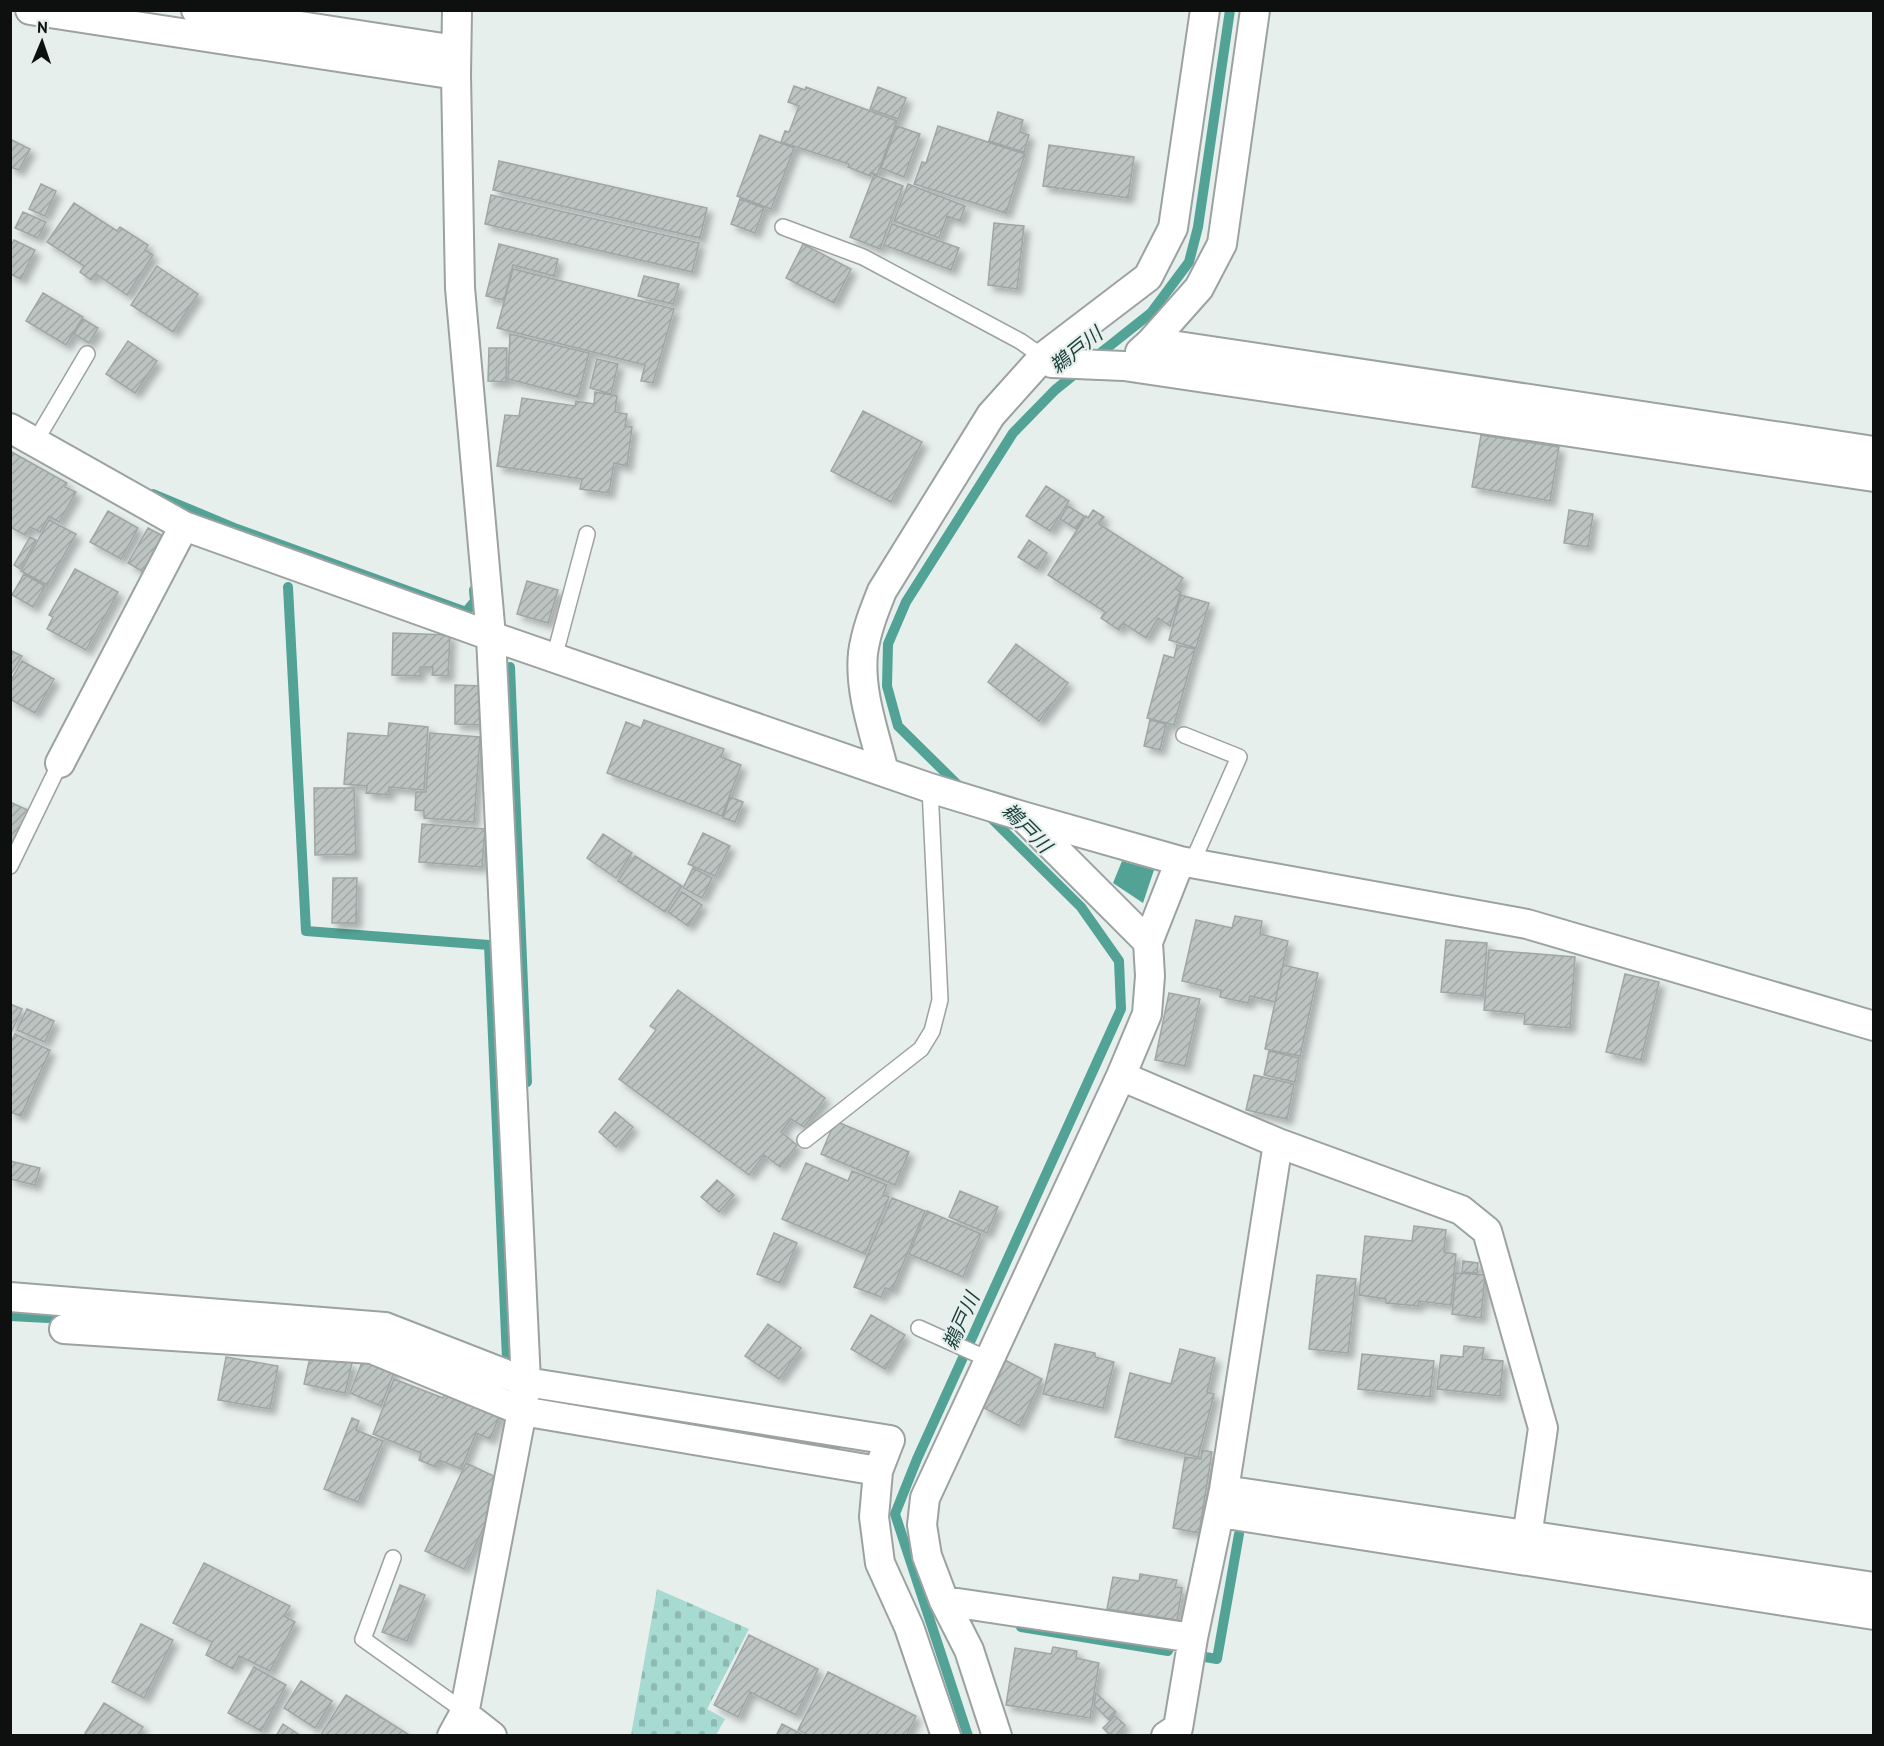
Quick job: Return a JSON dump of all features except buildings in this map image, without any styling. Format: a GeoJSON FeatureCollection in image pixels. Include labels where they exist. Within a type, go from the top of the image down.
{"type":"FeatureCollection","features":[{"type":"Feature","properties":{"kind":"street"},"geometry":{"type":"LineString","coordinates":[[30,10],[456,62]]}},
{"type":"Feature","properties":{"kind":"street"},"geometry":{"type":"LineString","coordinates":[[196,10],[456,62]]}},
{"type":"Feature","properties":{"kind":"street"},"geometry":{"type":"LineString","coordinates":[[457,10],[460,288],[491,636],[526,1382],[460,1720],[492,1736]]}},
{"type":"Feature","properties":{"kind":"street"},"geometry":{"type":"LineString","coordinates":[[884,772],[865,696],[863,654],[870,619],[882,591],[991,415],[1047,360],[1148,277],[1173,228],[1205,10]]}},
{"type":"Feature","properties":{"kind":"street"},"geometry":{"type":"LineString","coordinates":[[1116,366],[1152,342],[1199,288],[1222,244],[1255,10]]}},
{"type":"Feature","properties":{"kind":"street"},"geometry":{"type":"LineString","coordinates":[[1152,342],[1874,451]]}},
{"type":"Feature","properties":{"kind":"street"},"geometry":{"type":"LineString","coordinates":[[1047,360],[1116,366],[1874,477]]}},
{"type":"Feature","properties":{"kind":"street"},"geometry":{"type":"LineString","coordinates":[[10,428],[184,526],[491,636],[934,789],[1186,862],[1527,924],[1874,1026]]}},
{"type":"Feature","properties":{"kind":"street"},"geometry":{"type":"LineString","coordinates":[[60,763],[184,526]]}},
{"type":"Feature","properties":{"kind":"street"},"geometry":{"type":"LineString","coordinates":[[1010,812],[1148,942]]}},
{"type":"Feature","properties":{"kind":"street"},"geometry":{"type":"LineString","coordinates":[[997,1736],[969,1650],[944,1601],[927,1556],[922,1525],[925,1498],[984,1358],[1121,1076],[1147,1014],[1150,976],[1148,942],[1186,862]]}},
{"type":"Feature","properties":{"kind":"street"},"geometry":{"type":"LineString","coordinates":[[1121,1076],[1278,1143],[1461,1210],[1487,1231],[1543,1428],[1527,1537]]}},
{"type":"Feature","properties":{"kind":"street"},"geometry":{"type":"LineString","coordinates":[[1166,1736],[1178,1728],[1193,1638],[1222,1502],[1278,1143]]}},
{"type":"Feature","properties":{"kind":"street"},"geometry":{"type":"LineString","coordinates":[[10,1297],[385,1327],[526,1382],[890,1440],[878,1471],[874,1517],[880,1563],[909,1627],[946,1736]]}},
{"type":"Feature","properties":{"kind":"street"},"geometry":{"type":"LineString","coordinates":[[64,1329],[372,1349],[522,1411],[878,1471]]}},
{"type":"Feature","properties":{"kind":"street"},"geometry":{"type":"LineString","coordinates":[[1222,1502],[1527,1537],[1874,1587]]}},
{"type":"Feature","properties":{"kind":"street"},"geometry":{"type":"LineString","coordinates":[[1222,1502],[1874,1615]]}},
{"type":"Feature","properties":{"kind":"street"},"geometry":{"type":"LineString","coordinates":[[944,1601],[1193,1638]]}},
{"type":"Feature","properties":{"kind":"lane"},"geometry":{"type":"LineString","coordinates":[[783,227],[862,257],[1020,341],[1047,360]]}},
{"type":"Feature","properties":{"kind":"lane"},"geometry":{"type":"LineString","coordinates":[[35,442],[87,354]]}},
{"type":"Feature","properties":{"kind":"lane"},"geometry":{"type":"LineString","coordinates":[[554,658],[588,534]]}},
{"type":"Feature","properties":{"kind":"lane"},"geometry":{"type":"LineString","coordinates":[[1184,735],[1239,757],[1186,862]]}},
{"type":"Feature","properties":{"kind":"lane"},"geometry":{"type":"LineString","coordinates":[[10,866],[60,763]]}},
{"type":"Feature","properties":{"kind":"lane"},"geometry":{"type":"LineString","coordinates":[[805,1140],[921,1049],[932,1031],[940,1000],[934,789]]}},
{"type":"Feature","properties":{"kind":"lane"},"geometry":{"type":"LineString","coordinates":[[919,1328],[984,1358]]}},
{"type":"Feature","properties":{"kind":"lane"},"geometry":{"type":"LineString","coordinates":[[393,1558],[363,1639],[460,1720]]}},
{"type":"Feature","properties":{"kind":"green space"},"geometry":{"type":"Polygon","coordinates":[[[657,1589],[749,1629],[707,1709],[725,1719],[716,1735],[631,1735],[657,1589]]]}},
{"type":"Feature","properties":{"kind":"shaded area"},"geometry":{"type":"Polygon","coordinates":[[[1122,861],[1154,870],[1143,903],[1113,883],[1122,861]]]}},
{"type":"Feature","properties":{"kind":"waterway","name":"鵜戸川"},"geometry":{"type":"LineString","coordinates":[[1093,359],[1151,313],[1189,262],[1198,227],[1230,10]]}},
{"type":"Feature","properties":{"kind":"waterway","name":"鵜戸川"},"geometry":{"type":"LineString","coordinates":[[962,789],[898,726],[887,686],[888,644],[906,602],[1013,433],[1055,390],[1081,369]]}},
{"type":"Feature","properties":{"kind":"waterway"},"geometry":{"type":"LineString","coordinates":[[153,494],[237,529],[466,612],[475,601],[474,590]]}},
{"type":"Feature","properties":{"kind":"waterway"},"geometry":{"type":"LineString","coordinates":[[288,587],[306,931],[489,945],[507,1359]]}},
{"type":"Feature","properties":{"kind":"waterway"},"geometry":{"type":"LineString","coordinates":[[510,667],[527,1082]]}},
{"type":"Feature","properties":{"kind":"waterway","name":"鵜戸川"},"geometry":{"type":"LineString","coordinates":[[968,1736],[895,1514],[917,1459],[1121,1009],[1119,961],[1081,907],[988,815]]}},
{"type":"Feature","properties":{"kind":"waterway"},"geometry":{"type":"LineString","coordinates":[[10,1316],[67,1319]]}},
{"type":"Feature","properties":{"kind":"waterway"},"geometry":{"type":"LineString","coordinates":[[628,1415],[835,1446]]}},
{"type":"Feature","properties":{"kind":"waterway"},"geometry":{"type":"LineString","coordinates":[[1205,1657],[1217,1659],[1239,1534]]}},
{"type":"Feature","properties":{"kind":"waterway"},"geometry":{"type":"LineString","coordinates":[[1021,1627],[1168,1651]]}}]}
